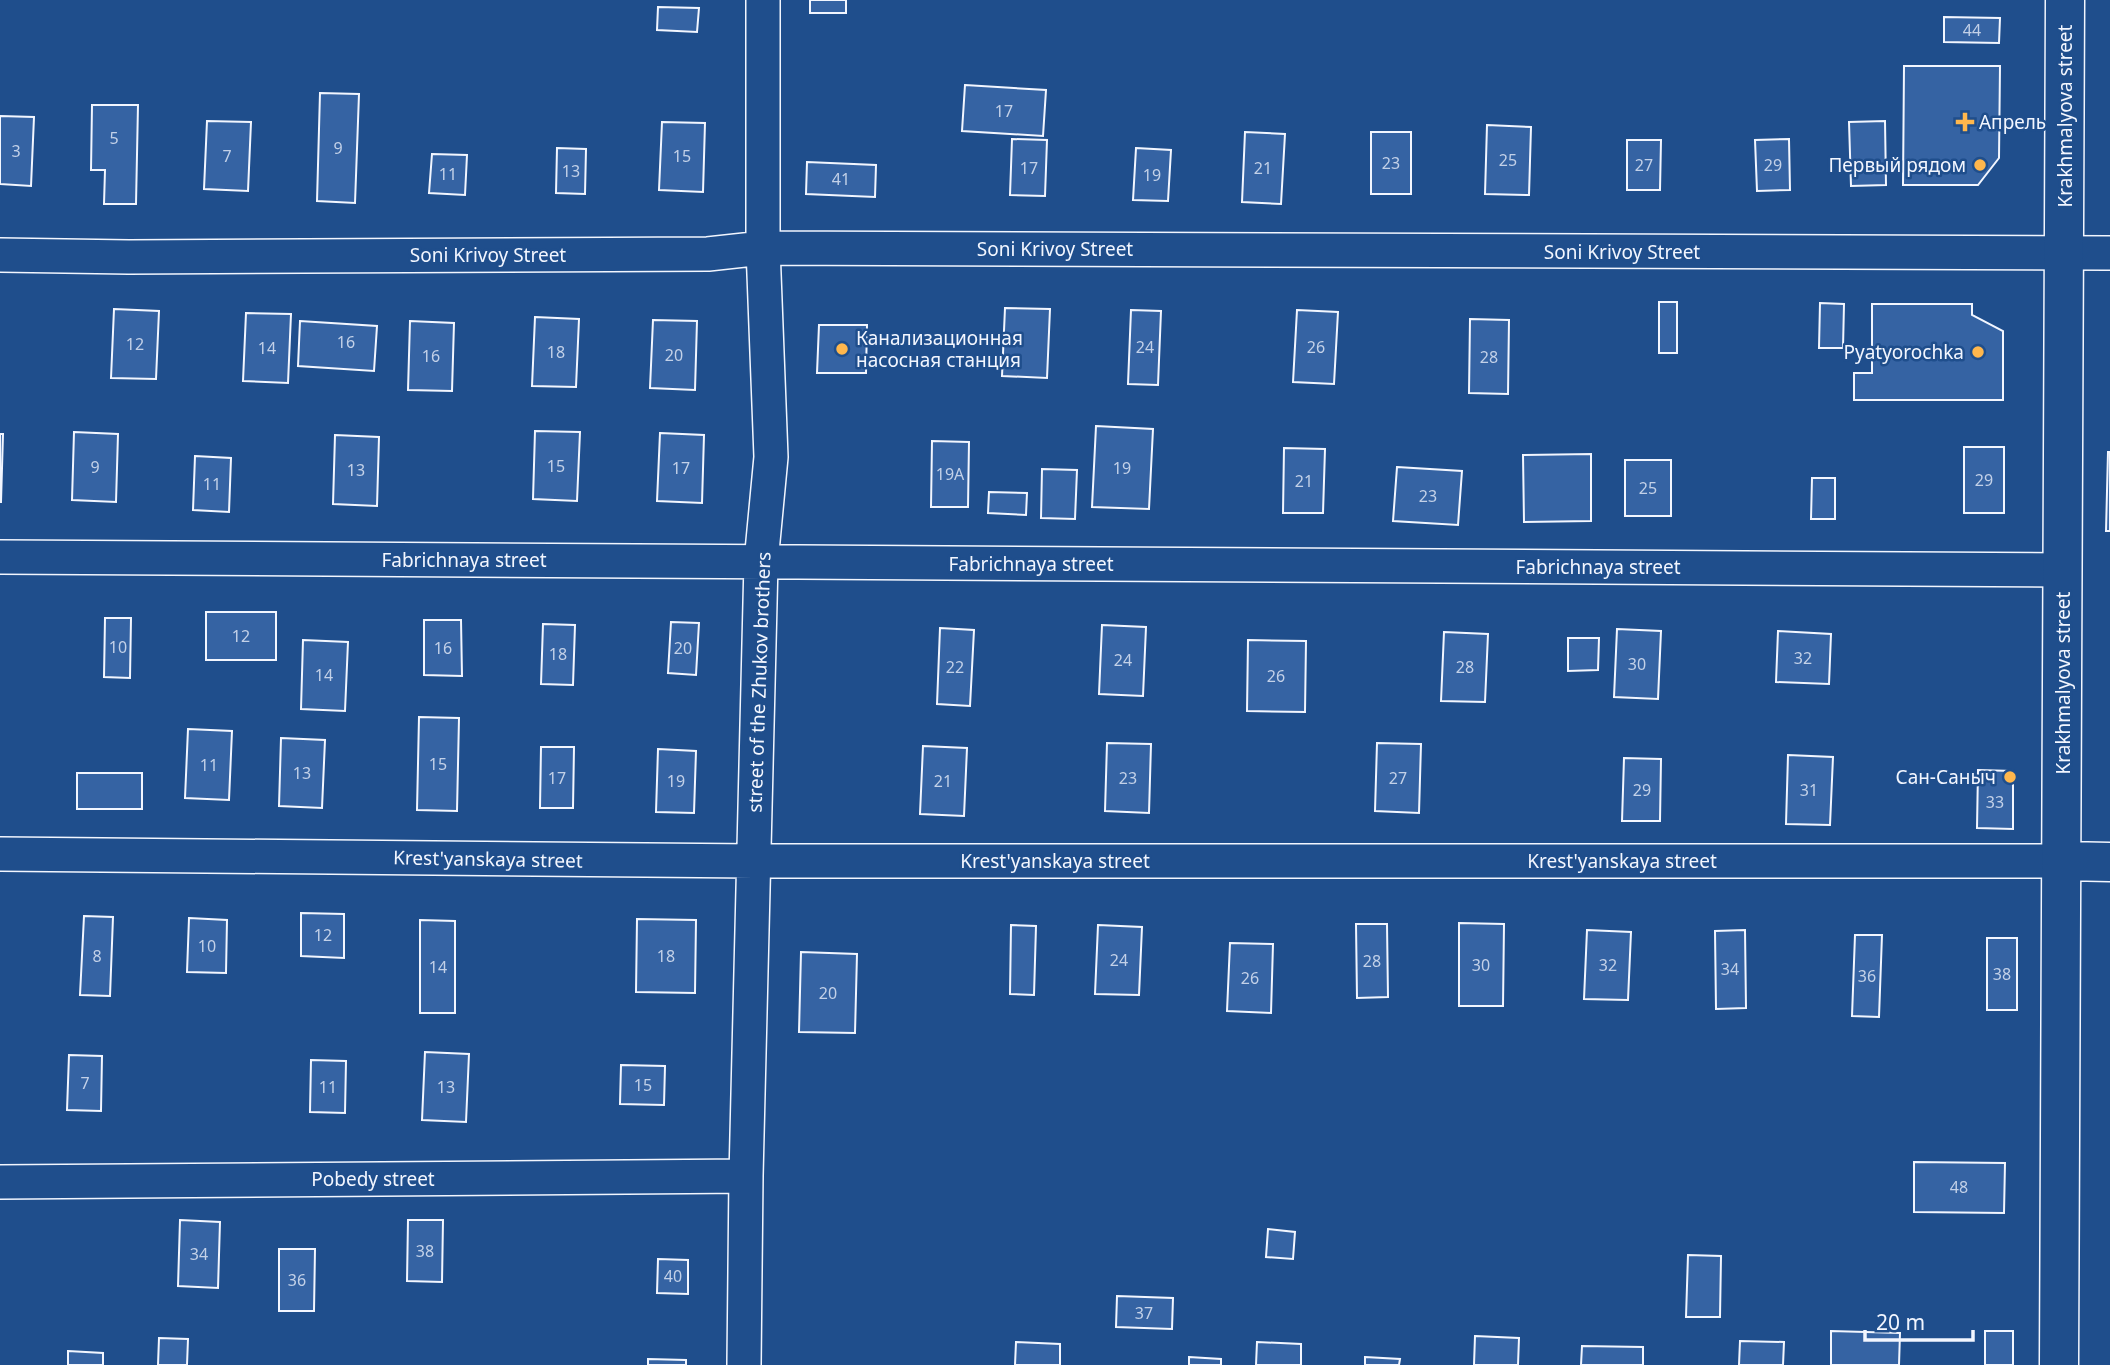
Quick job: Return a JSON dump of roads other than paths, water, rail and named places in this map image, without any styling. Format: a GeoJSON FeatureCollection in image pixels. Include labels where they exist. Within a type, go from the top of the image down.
{"type":"FeatureCollection","features":[{"type":"Feature","properties":{"kind":"main road","name":"Krakhmalyova street"},"geometry":{"type":"LineString","coordinates":[[2059,1365],[2064,861],[2065,0]]}},
{"type":"Feature","properties":{"kind":"main road","name":"Krest'yanskaya street"},"geometry":{"type":"LineString","coordinates":[[2064,861],[2110,862]]}},
{"type":"Feature","properties":{"kind":"street","name":"street of the Zhukov brothers"},"geometry":{"type":"LineString","coordinates":[[744,1365],[761,562],[771,457],[763,248],[763,0]]}},
{"type":"Feature","properties":{"kind":"street","name":"Soni Krivoy Street"},"geometry":{"type":"LineString","coordinates":[[0,255],[156,257],[708,254],[763,248],[2110,253]]}},
{"type":"Feature","properties":{"kind":"street","name":"Fabrichnaya street"},"geometry":{"type":"LineString","coordinates":[[0,557],[2063,570]]}},
{"type":"Feature","properties":{"kind":"street","name":"Krest'yanskaya street"},"geometry":{"type":"LineString","coordinates":[[0,854],[754,861],[2064,861]]}},
{"type":"Feature","properties":{"kind":"street","name":"Pobedy street"},"geometry":{"type":"LineString","coordinates":[[0,1182],[746,1176]]}},
{"type":"Feature","properties":{"kind":"place","name":"Апрель"},"geometry":{"type":"Point","coordinates":[1965,122]}},
{"type":"Feature","properties":{"kind":"place","name":"Первый рядом"},"geometry":{"type":"Point","coordinates":[1980,165]}},
{"type":"Feature","properties":{"kind":"place","name":"Канализационная насосная станция"},"geometry":{"type":"Point","coordinates":[842,349]}},
{"type":"Feature","properties":{"kind":"place","name":"Pyatyorochka"},"geometry":{"type":"Point","coordinates":[1978,352]}},
{"type":"Feature","properties":{"kind":"place","name":"Сан-Саныч"},"geometry":{"type":"Point","coordinates":[2010,777]}}]}
